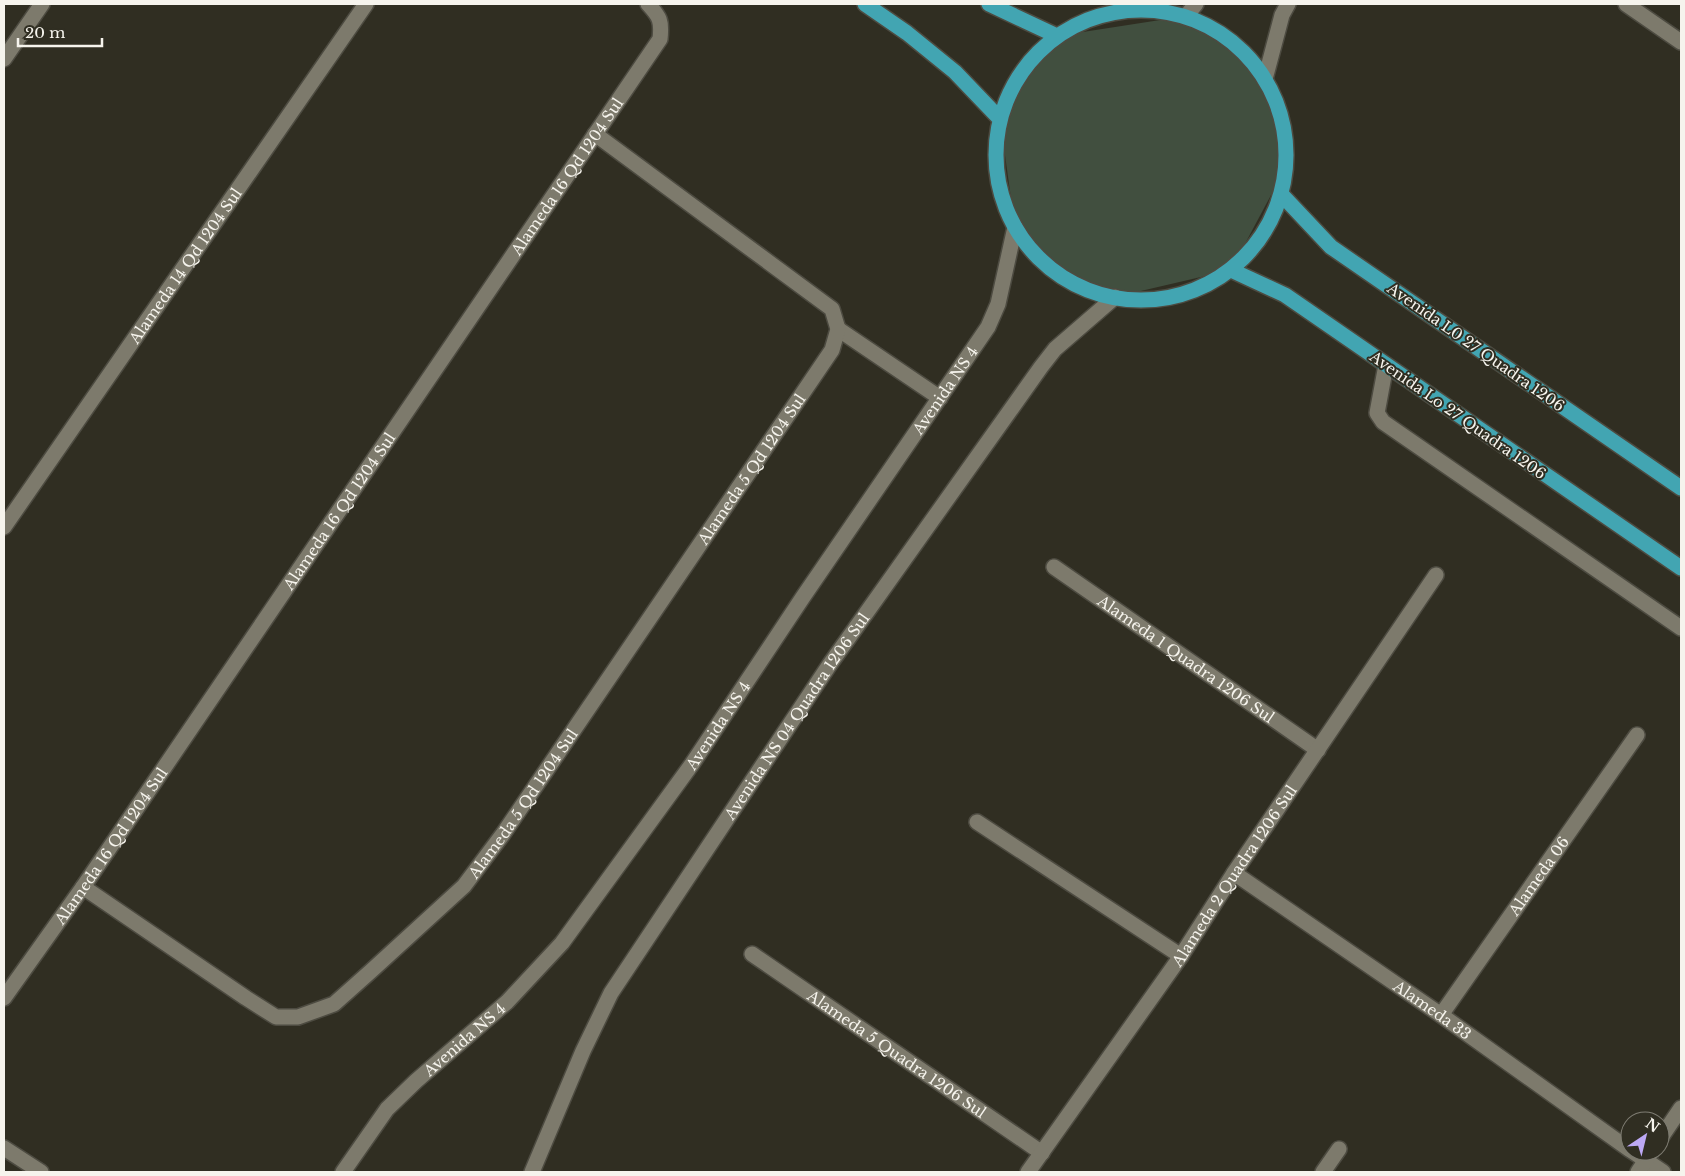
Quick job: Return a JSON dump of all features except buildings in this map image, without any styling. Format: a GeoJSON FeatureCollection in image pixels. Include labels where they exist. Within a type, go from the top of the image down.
{"type":"FeatureCollection","features":[{"type":"Feature","properties":{"kind":"main road"},"geometry":{"type":"LineString","coordinates":[[865,4],[907,33],[955,72],[1000,119]]}},
{"type":"Feature","properties":{"kind":"main road"},"geometry":{"type":"LineString","coordinates":[[989,4],[1056,36]]}},
{"type":"Feature","properties":{"kind":"main road"},"geometry":{"type":"LineString","coordinates":[[1146,9],[1186,16],[1217,31],[1244,52],[1265,79],[1278,106],[1285,135],[1287,165],[1281,194],[1270,223],[1253,248],[1231,270],[1195,290],[1180,294],[1156,299],[1114,297],[1084,288],[1057,273],[1034,252],[1015,227],[1001,192],[996,155],[1000,119],[1014,83],[1038,52],[1056,36],[1106,14],[1146,9]]}},
{"type":"Feature","properties":{"kind":"main road","name":"Avenida L0 27 Quadra 1206"},"geometry":{"type":"LineString","coordinates":[[1281,194],[1331,247],[1681,488]]}},
{"type":"Feature","properties":{"kind":"main road","name":"Avenida Lo 27 Quadra 1206"},"geometry":{"type":"LineString","coordinates":[[1231,270],[1285,295],[1681,568]]}},
{"type":"Feature","properties":{"kind":"street"},"geometry":{"type":"LineString","coordinates":[[4,59],[42,4]]}},
{"type":"Feature","properties":{"kind":"street","name":"Alameda 14 Qd 1204 Sul"},"geometry":{"type":"LineString","coordinates":[[4,527],[366,4]]}},
{"type":"Feature","properties":{"kind":"street","name":"Alameda 16 Qd 1204 Sul"},"geometry":{"type":"LineString","coordinates":[[4,998],[83,887],[660,39],[661,26],[659,17],[648,4]]}},
{"type":"Feature","properties":{"kind":"street"},"geometry":{"type":"LineString","coordinates":[[1186,16],[1196,4]]}},
{"type":"Feature","properties":{"kind":"street"},"geometry":{"type":"LineString","coordinates":[[1265,79],[1282,15],[1288,4]]}},
{"type":"Feature","properties":{"kind":"street"},"geometry":{"type":"LineString","coordinates":[[1626,4],[1681,42]]}},
{"type":"Feature","properties":{"kind":"street"},"geometry":{"type":"LineString","coordinates":[[595,134],[832,309],[838,329],[940,398]]}},
{"type":"Feature","properties":{"kind":"street","name":"Avenida NS 4"},"geometry":{"type":"LineString","coordinates":[[344,1172],[387,1109],[416,1081],[507,1002],[562,943],[692,764],[988,327],[998,304],[1015,227]]}},
{"type":"Feature","properties":{"kind":"street","name":"Avenida NS 04 Quadra 1206 Sul"},"geometry":{"type":"LineString","coordinates":[[532,1172],[583,1051],[611,993],[830,664],[1054,349],[1114,297]]}},
{"type":"Feature","properties":{"kind":"street","name":"Alameda 5 Qd 1204 Sul"},"geometry":{"type":"LineString","coordinates":[[83,887],[276,1017],[298,1017],[334,1004],[464,886],[508,826],[832,350],[838,329]]}},
{"type":"Feature","properties":{"kind":"street"},"geometry":{"type":"LineString","coordinates":[[1386,365],[1377,413],[1383,422],[1681,628]]}},
{"type":"Feature","properties":{"kind":"street","name":"Alameda 1 Quadra 1206 Sul"},"geometry":{"type":"LineString","coordinates":[[1054,567],[1318,750]]}},
{"type":"Feature","properties":{"kind":"street","name":"Alameda 2 Quadra 1206 Sul"},"geometry":{"type":"LineString","coordinates":[[1028,1172],[1181,956],[1234,873],[1436,575]]}},
{"type":"Feature","properties":{"kind":"street","name":"Alameda 06"},"geometry":{"type":"LineString","coordinates":[[1441,1015],[1636,735]]}},
{"type":"Feature","properties":{"kind":"street"},"geometry":{"type":"LineString","coordinates":[[977,822],[1181,956]]}},
{"type":"Feature","properties":{"kind":"street","name":"Alameda 33"},"geometry":{"type":"LineString","coordinates":[[1234,873],[1441,1015],[1620,1142]]}},
{"type":"Feature","properties":{"kind":"street","name":"Alameda 5 Quadra 1206 Sul"},"geometry":{"type":"LineString","coordinates":[[752,954],[1042,1153]]}},
{"type":"Feature","properties":{"kind":"street"},"geometry":{"type":"LineString","coordinates":[[1670,1124],[1681,1108]]}},
{"type":"Feature","properties":{"kind":"street"},"geometry":{"type":"LineString","coordinates":[[4,1148],[41,1172]]}},
{"type":"Feature","properties":{"kind":"street"},"geometry":{"type":"LineString","coordinates":[[1323,1172],[1339,1149]]}},
{"type":"Feature","properties":{"kind":"street","name":"Alameda 33"},"geometry":{"type":"LineString","coordinates":[[1645,1161],[1663,1172]]}},
{"type":"Feature","properties":{"kind":"green space"},"geometry":{"type":"Polygon","coordinates":[[[1186,16],[1265,79],[1287,165],[1231,270],[1115,297],[1057,273],[1015,227],[1000,119],[1057,36],[1186,16]]]}}]}
